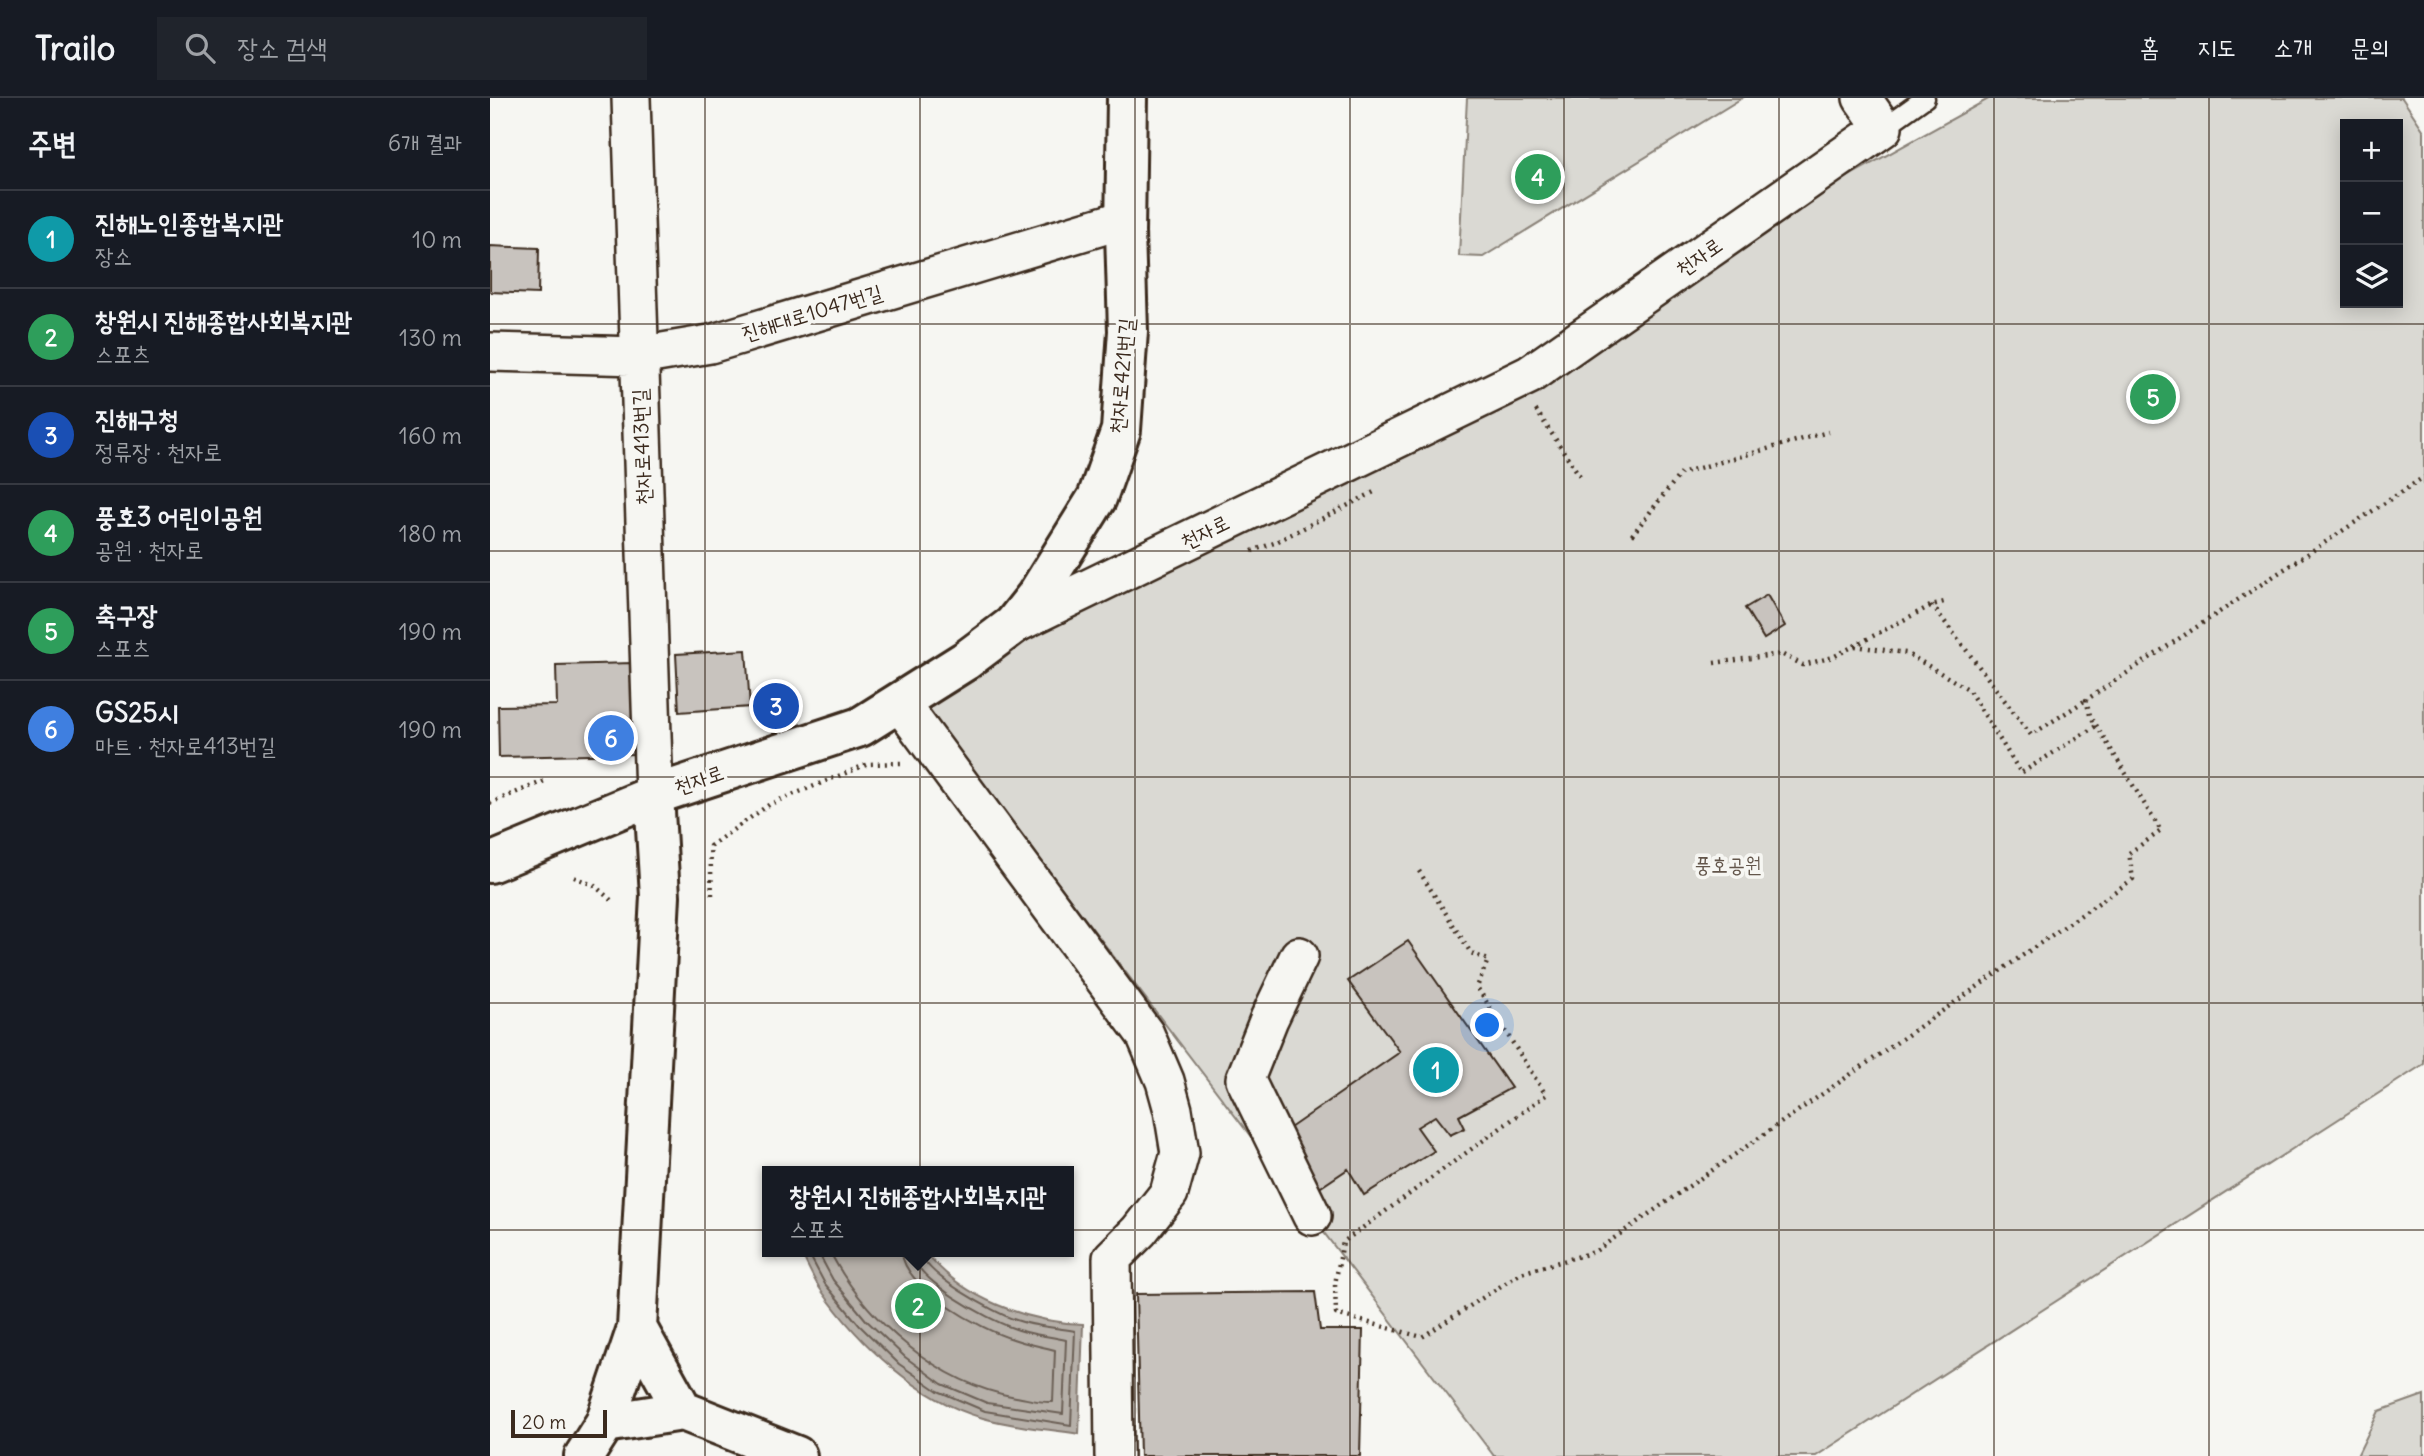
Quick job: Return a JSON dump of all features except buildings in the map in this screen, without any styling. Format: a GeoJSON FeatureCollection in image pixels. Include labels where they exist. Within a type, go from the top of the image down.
{"type":"FeatureCollection","features":[{"type":"Feature","properties":{"kind":"main road","name":"천자로421번길"},"geometry":{"type":"LineString","coordinates":[[1013,625],[1036,596],[1097,498],[1121,430],[1128,331],[1125,219],[1127,98]]}},
{"type":"Feature","properties":{"kind":"main road","name":"천자로"},"geometry":{"type":"LineString","coordinates":[[490,863],[654,795],[860,727],[965,661],[1013,625]]}},
{"type":"Feature","properties":{"kind":"main road"},"geometry":{"type":"LineString","coordinates":[[584,1456],[605,1423],[637,1328],[660,896],[654,795]]}},
{"type":"Feature","properties":{"kind":"main road"},"geometry":{"type":"LineString","coordinates":[[637,1328],[683,1412]]}},
{"type":"Feature","properties":{"kind":"main road"},"geometry":{"type":"LineString","coordinates":[[605,1423],[683,1412],[797,1456]]}},
{"type":"Feature","properties":{"kind":"street","name":"천자로413번길"},"geometry":{"type":"LineString","coordinates":[[631,98],[654,795]]}},
{"type":"Feature","properties":{"kind":"street"},"geometry":{"type":"LineString","coordinates":[[1862,98],[1883,128]]}},
{"type":"Feature","properties":{"kind":"street","name":"천자로"},"geometry":{"type":"LineString","coordinates":[[1013,625],[1529,375],[1883,128]]}},
{"type":"Feature","properties":{"kind":"street","name":"진해대로1047번길"},"geometry":{"type":"LineString","coordinates":[[490,352],[639,356],[710,344],[1125,219]]}},
{"type":"Feature","properties":{"kind":"street"},"geometry":{"type":"LineString","coordinates":[[900,703],[1145,1034],[1165,1081],[1180,1153],[1169,1193],[1139,1231],[1112,1258],[1114,1456]]}},
{"type":"Feature","properties":{"kind":"street"},"geometry":{"type":"LineString","coordinates":[[1299,956],[1269,1019],[1245,1079],[1312,1216]]}},
{"type":"Feature","properties":{"kind":"lane"},"geometry":{"type":"LineString","coordinates":[[1883,128],[1925,98]]}},
{"type":"Feature","properties":{"kind":"path"},"geometry":{"type":"LineString","coordinates":[[1535,409],[1580,476]]}},
{"type":"Feature","properties":{"kind":"path"},"geometry":{"type":"LineString","coordinates":[[1632,535],[1681,473],[1828,432]]}},
{"type":"Feature","properties":{"kind":"path"},"geometry":{"type":"LineString","coordinates":[[1932,605],[2031,735],[2424,477]]}},
{"type":"Feature","properties":{"kind":"path"},"geometry":{"type":"LineString","coordinates":[[1248,552],[1274,543],[1386,486]]}},
{"type":"Feature","properties":{"kind":"path"},"geometry":{"type":"LineString","coordinates":[[1713,663],[1781,654],[1803,664],[1833,657],[1932,605],[1948,601]]}},
{"type":"Feature","properties":{"kind":"path"},"geometry":{"type":"LineString","coordinates":[[1855,646],[1906,653],[1968,689],[2021,773],[2096,726]]}},
{"type":"Feature","properties":{"kind":"path"},"geometry":{"type":"LineString","coordinates":[[1419,871],[1471,953],[1488,960],[1478,987],[1546,1095],[1343,1242],[1335,1284],[1336,1314],[1422,1337],[1521,1273],[1594,1251],[2133,878],[2129,853],[2161,831],[2096,726],[2086,700]]}},
{"type":"Feature","properties":{"kind":"path"},"geometry":{"type":"LineString","coordinates":[[712,895],[710,846],[770,804],[868,764],[945,761]]}},
{"type":"Feature","properties":{"kind":"path"},"geometry":{"type":"LineString","coordinates":[[490,803],[547,780]]}},
{"type":"Feature","properties":{"kind":"path"},"geometry":{"type":"LineString","coordinates":[[574,877],[595,886],[611,900]]}},
{"type":"Feature","properties":{"kind":"green space"},"geometry":{"type":"Polygon","coordinates":[[[1467,98],[1742,98],[1483,257],[1459,256],[1467,98]]]}},
{"type":"Feature","properties":{"kind":"green space","name":"풍호공원"},"geometry":{"type":"Polygon","coordinates":[[[1990,98],[2402,98],[2424,131],[2424,1064],[1816,1456],[1494,1456],[913,693],[1990,98]]]}},
{"type":"Feature","properties":{"kind":"green space"},"geometry":{"type":"Polygon","coordinates":[[[2424,1395],[2424,1456],[2357,1456],[2379,1411],[2424,1395]]]}},
{"type":"Feature","properties":{"kind":"water"},"geometry":{"type":"Polygon","coordinates":[[[804,1257],[930,1257],[957,1282],[997,1304],[1040,1318],[1083,1324],[1079,1434],[983,1418],[936,1398],[913,1384],[872,1349],[818,1286],[804,1257]]]}},
{"type":"Feature","properties":{"kind":"place","name":"풍호3 어린이공원"},"geometry":{"type":"Point","coordinates":[1538,177]}},
{"type":"Feature","properties":{"kind":"place","name":"축구장"},"geometry":{"type":"Point","coordinates":[2153,397]}},
{"type":"Feature","properties":{"kind":"place","name":"진해구청"},"geometry":{"type":"Point","coordinates":[776,706]}},
{"type":"Feature","properties":{"kind":"place","name":"GS25시"},"geometry":{"type":"Point","coordinates":[611,738]}},
{"type":"Feature","properties":{"kind":"place","name":"진해노인종합복지관"},"geometry":{"type":"Point","coordinates":[1436,1070]}},
{"type":"Feature","properties":{"kind":"place","name":"창원시 진해종합사회복지관"},"geometry":{"type":"Point","coordinates":[918,1306]}}]}
